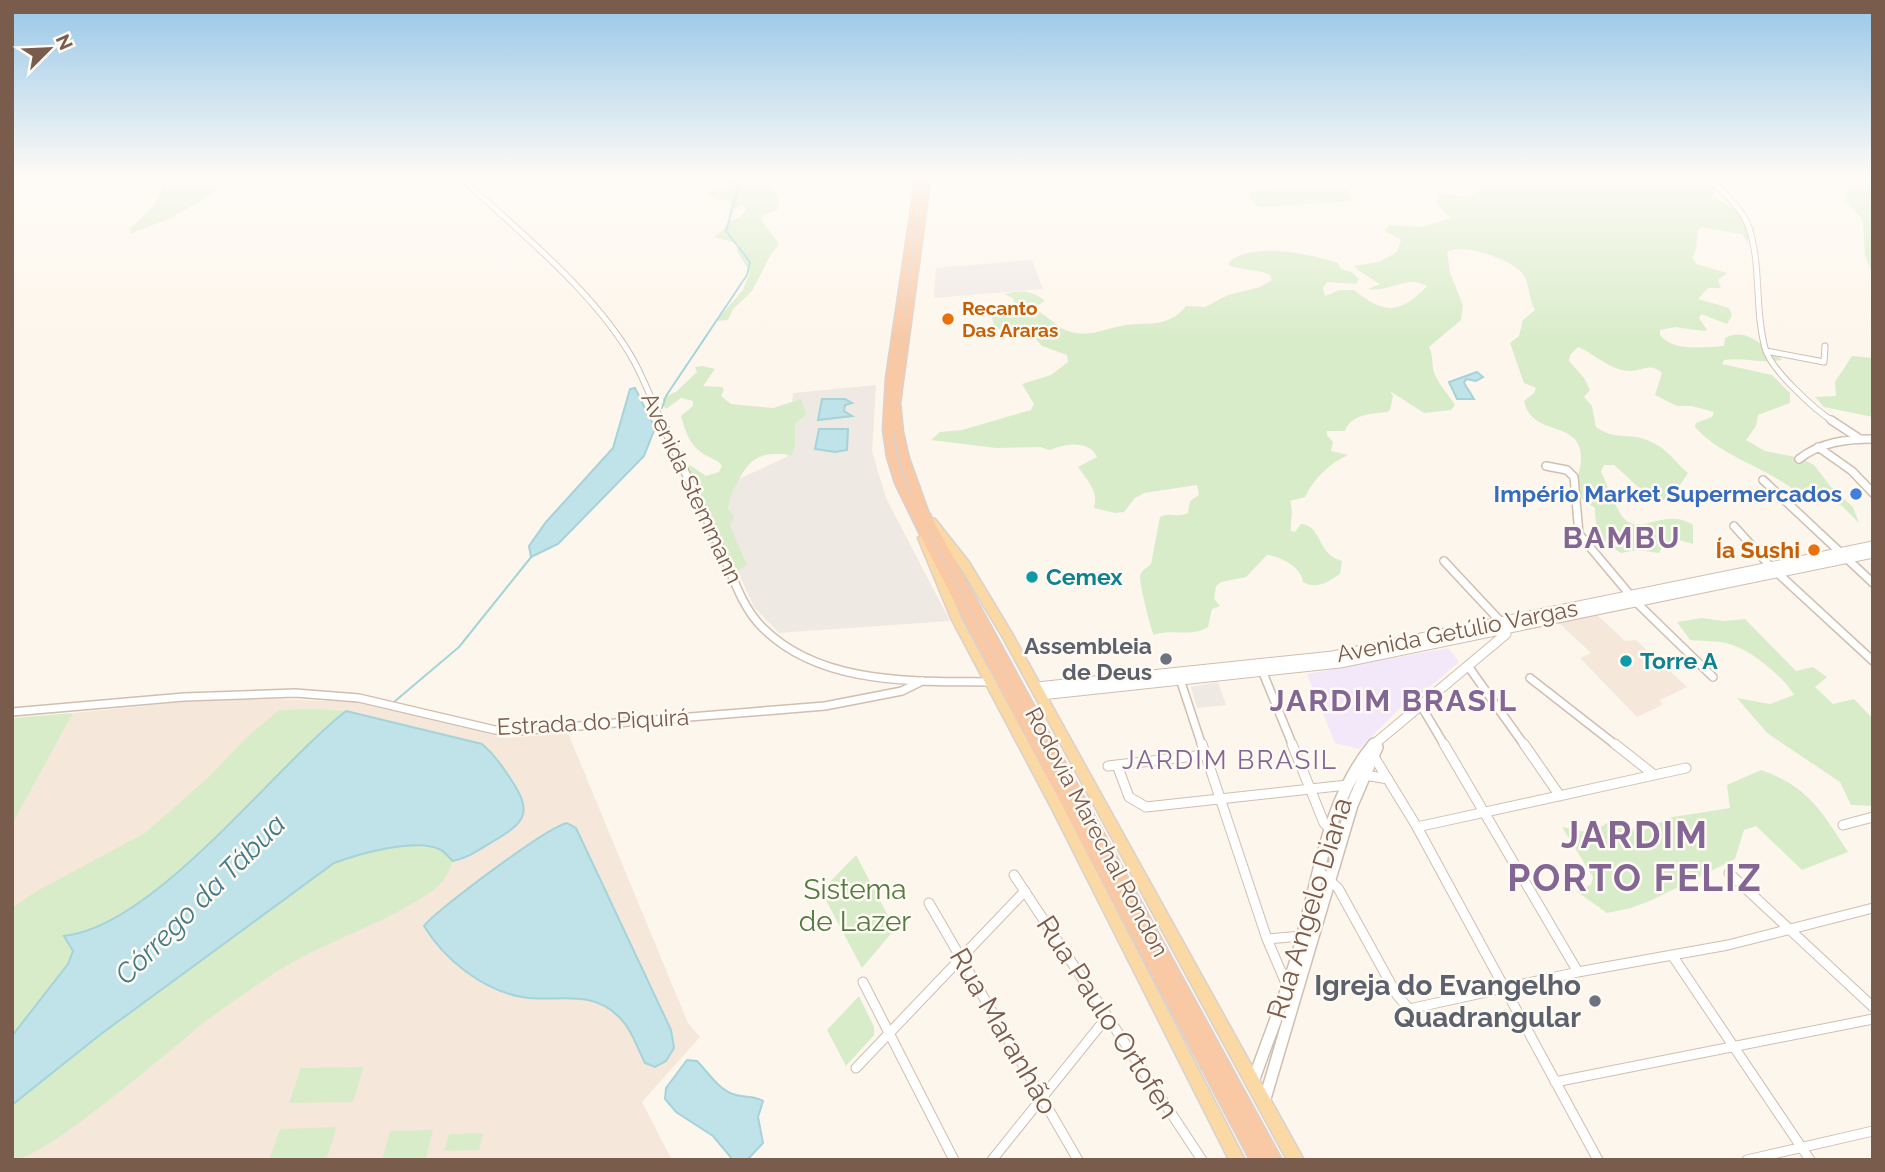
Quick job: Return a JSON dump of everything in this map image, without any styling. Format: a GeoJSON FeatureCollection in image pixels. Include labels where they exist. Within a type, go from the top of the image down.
{"type":"FeatureCollection","features":[{"type":"Feature","properties":{"kind":"highway","name":"Rodovia Marechal Rondon"},"geometry":{"type":"LineString","coordinates":[[912,230],[888,403],[892,457],[1259,1160]]}},
{"type":"Feature","properties":{"kind":"highway","name":"Rodovia Marechal Rondon"},"geometry":{"type":"LineString","coordinates":[[921,230],[897,403],[901,456],[919,513],[1274,1160]]}},
{"type":"Feature","properties":{"kind":"main road"},"geometry":{"type":"LineString","coordinates":[[919,513],[943,591],[1237,1160]]}},
{"type":"Feature","properties":{"kind":"main road"},"geometry":{"type":"LineString","coordinates":[[919,513],[979,586],[1296,1160]]}},
{"type":"Feature","properties":{"kind":"street","name":"Avenida Stemmann"},"geometry":{"type":"LineString","coordinates":[[519,230],[620,340],[634,362],[741,593],[765,631],[789,648],[837,669],[922,681],[991,682]]}},
{"type":"Feature","properties":{"kind":"street"},"geometry":{"type":"LineString","coordinates":[[1749,230],[1765,350],[1777,368],[1822,414],[1860,439]]}},
{"type":"Feature","properties":{"kind":"street"},"geometry":{"type":"LineString","coordinates":[[1765,350],[1824,362],[1825,346]]}},
{"type":"Feature","properties":{"kind":"street"},"geometry":{"type":"LineString","coordinates":[[1799,459],[1818,447],[1873,439]]}},
{"type":"Feature","properties":{"kind":"street"},"geometry":{"type":"LineString","coordinates":[[1818,447],[1852,471],[1873,493]]}},
{"type":"Feature","properties":{"kind":"street"},"geometry":{"type":"LineString","coordinates":[[1546,466],[1567,470],[1574,477],[1578,534],[1633,599],[1713,677]]}},
{"type":"Feature","properties":{"kind":"street"},"geometry":{"type":"LineString","coordinates":[[1763,480],[1873,583]]}},
{"type":"Feature","properties":{"kind":"street"},"geometry":{"type":"LineString","coordinates":[[1734,526],[1773,569],[1873,661]]}},
{"type":"Feature","properties":{"kind":"street","name":"Avenida Getúlio Vargas"},"geometry":{"type":"LineString","coordinates":[[1039,691],[1261,668],[1340,663],[1843,555],[1873,546]]}},
{"type":"Feature","properties":{"kind":"street","name":"Avenida Getúlio Vargas"},"geometry":{"type":"LineString","coordinates":[[1843,555],[1873,553]]}},
{"type":"Feature","properties":{"kind":"street"},"geometry":{"type":"LineString","coordinates":[[1444,561],[1503,626]]}},
{"type":"Feature","properties":{"kind":"street","name":"Rua Angelo Diana"},"geometry":{"type":"LineString","coordinates":[[1253,1082],[1302,936],[1330,832],[1347,785],[1373,748],[1420,704],[1506,634],[1503,626]]}},
{"type":"Feature","properties":{"kind":"street"},"geometry":{"type":"LineString","coordinates":[[1468,666],[1560,796]]}},
{"type":"Feature","properties":{"kind":"street"},"geometry":{"type":"LineString","coordinates":[[1261,668],[1309,790],[1330,832],[1341,840]]}},
{"type":"Feature","properties":{"kind":"street"},"geometry":{"type":"LineString","coordinates":[[1178,676],[1267,939],[1286,986],[1297,996]]}},
{"type":"Feature","properties":{"kind":"street"},"geometry":{"type":"LineString","coordinates":[[1531,678],[1653,774]]}},
{"type":"Feature","properties":{"kind":"street","name":"Estrada do Piquirá"},"geometry":{"type":"LineString","coordinates":[[12,712],[184,698],[295,693],[359,698],[495,730],[517,731],[825,706],[902,691],[922,681]]}},
{"type":"Feature","properties":{"kind":"street"},"geometry":{"type":"LineString","coordinates":[[1420,704],[1578,972]]}},
{"type":"Feature","properties":{"kind":"street"},"geometry":{"type":"LineString","coordinates":[[1373,748],[1598,1160]]}},
{"type":"Feature","properties":{"kind":"street","name":"Rua Angelo Diana"},"geometry":{"type":"LineString","coordinates":[[1264,1102],[1341,840],[1373,748]]}},
{"type":"Feature","properties":{"kind":"street"},"geometry":{"type":"LineString","coordinates":[[1204,755],[1113,765],[1130,799],[1139,806],[1347,785]]}},
{"type":"Feature","properties":{"kind":"street"},"geometry":{"type":"LineString","coordinates":[[1417,827],[1686,768]]}},
{"type":"Feature","properties":{"kind":"street"},"geometry":{"type":"LineString","coordinates":[[1365,775],[1377,775],[1391,781]]}},
{"type":"Feature","properties":{"kind":"street"},"geometry":{"type":"LineString","coordinates":[[1843,825],[1873,817]]}},
{"type":"Feature","properties":{"kind":"street"},"geometry":{"type":"LineString","coordinates":[[1319,871],[1338,889],[1403,1005],[1409,1009],[1792,930],[1873,908]]}},
{"type":"Feature","properties":{"kind":"street"},"geometry":{"type":"LineString","coordinates":[[1729,873],[1872,1007]]}},
{"type":"Feature","properties":{"kind":"street","name":"Rua Paulo Ortofen"},"geometry":{"type":"LineString","coordinates":[[1014,875],[1202,1160]]}},
{"type":"Feature","properties":{"kind":"street"},"geometry":{"type":"LineString","coordinates":[[856,1068],[1025,891]]}},
{"type":"Feature","properties":{"kind":"street","name":"Rua Maranhão"},"geometry":{"type":"LineString","coordinates":[[929,903],[1079,1160]]}},
{"type":"Feature","properties":{"kind":"street"},"geometry":{"type":"LineString","coordinates":[[1267,939],[1302,936]]}},
{"type":"Feature","properties":{"kind":"street"},"geometry":{"type":"LineString","coordinates":[[1672,955],[1810,1160]]}},
{"type":"Feature","properties":{"kind":"street"},"geometry":{"type":"LineString","coordinates":[[863,982],[954,1160]]}},
{"type":"Feature","properties":{"kind":"street"},"geometry":{"type":"LineString","coordinates":[[992,1160],[1107,1017]]}},
{"type":"Feature","properties":{"kind":"street"},"geometry":{"type":"LineString","coordinates":[[1555,1082],[1873,1019]]}},
{"type":"Feature","properties":{"kind":"street"},"geometry":{"type":"LineString","coordinates":[[1747,1160],[1873,1131]]}},
{"type":"Feature","properties":{"kind":"shaded area"},"geometry":{"type":"Polygon","coordinates":[[[1032,260],[1043,289],[934,298],[936,268],[1032,260]]]}},
{"type":"Feature","properties":{"kind":"shaded area"},"geometry":{"type":"Polygon","coordinates":[[[876,385],[872,451],[886,498],[950,621],[779,633],[754,607],[703,495],[787,457],[793,393],[876,385]]]}},
{"type":"Feature","properties":{"kind":"shaded area"},"geometry":{"type":"Polygon","coordinates":[[[1595,613],[1625,641],[1636,640],[1687,687],[1660,700],[1662,705],[1637,717],[1580,658],[1591,653],[1558,622],[1595,613]]]}},
{"type":"Feature","properties":{"kind":"shaded area"},"geometry":{"type":"Polygon","coordinates":[[[1448,648],[1459,662],[1421,694],[1411,697],[1359,749],[1335,743],[1307,674],[1448,648]]]}},
{"type":"Feature","properties":{"kind":"shaded area"},"geometry":{"type":"Polygon","coordinates":[[[1218,682],[1226,705],[1197,708],[1191,687],[1218,682]]]}},
{"type":"Feature","properties":{"kind":"shaded area"},"geometry":{"type":"Polygon","coordinates":[[[273,699],[354,702],[507,738],[568,733],[688,1023],[700,1037],[642,1102],[672,1160],[12,1160],[12,824],[73,713],[183,702],[273,699]]]}},
{"type":"Feature","properties":{"kind":"green space"},"geometry":{"type":"Polygon","coordinates":[[[723,230],[769,230],[779,244],[752,291],[733,309],[728,320],[716,321],[743,290],[750,272],[737,251],[739,244],[714,237],[723,230]]]}},
{"type":"Feature","properties":{"kind":"green space"},"geometry":{"type":"Polygon","coordinates":[[[1699,230],[1696,250],[1692,257],[1696,264],[1727,273],[1718,280],[1721,288],[1708,288],[1698,299],[1729,308],[1732,315],[1727,324],[1701,314],[1699,318],[1707,330],[1675,327],[1660,330],[1660,335],[1673,344],[1698,347],[1724,346],[1725,338],[1733,335],[1748,336],[1780,358],[1782,360],[1724,360],[1722,364],[1772,375],[1790,393],[1790,403],[1758,415],[1756,426],[1746,440],[1765,451],[1801,458],[1814,465],[1831,487],[1853,507],[1859,523],[1842,506],[1808,490],[1798,493],[1705,437],[1695,427],[1696,423],[1712,417],[1714,412],[1692,406],[1677,406],[1655,395],[1662,373],[1658,370],[1623,370],[1578,347],[1570,355],[1569,361],[1584,378],[1590,390],[1584,397],[1592,406],[1596,427],[1609,434],[1637,437],[1652,442],[1664,449],[1688,473],[1680,485],[1681,493],[1688,500],[1664,500],[1646,493],[1614,465],[1604,465],[1601,471],[1608,488],[1619,511],[1628,522],[1644,524],[1672,519],[1693,525],[1693,544],[1679,540],[1665,543],[1659,553],[1637,550],[1621,553],[1614,549],[1600,535],[1595,508],[1579,497],[1575,479],[1581,463],[1579,445],[1565,432],[1536,420],[1524,401],[1536,388],[1524,383],[1510,343],[1519,336],[1523,320],[1535,310],[1523,274],[1498,258],[1463,249],[1447,252],[1450,272],[1463,306],[1461,320],[1429,347],[1435,375],[1455,405],[1451,410],[1424,413],[1390,391],[1393,396],[1390,410],[1387,412],[1357,418],[1345,431],[1327,431],[1333,442],[1331,451],[1348,455],[1323,472],[1305,497],[1290,501],[1291,531],[1295,532],[1301,524],[1313,529],[1328,553],[1342,561],[1340,574],[1322,584],[1308,584],[1303,582],[1299,572],[1290,563],[1267,555],[1246,577],[1221,582],[1216,586],[1214,599],[1220,606],[1212,609],[1208,627],[1202,630],[1154,635],[1140,576],[1151,564],[1160,517],[1188,513],[1190,501],[1199,495],[1197,485],[1144,493],[1135,498],[1124,512],[1115,513],[1094,508],[1094,491],[1078,467],[1097,457],[1088,447],[1076,444],[1050,450],[1040,447],[996,448],[931,440],[940,432],[962,430],[1031,410],[1034,404],[1022,384],[1051,375],[1068,362],[1067,355],[1042,346],[1032,335],[1001,330],[994,326],[991,313],[994,308],[1020,313],[1013,298],[1004,294],[1021,292],[1036,295],[1045,301],[1038,305],[1037,310],[1060,327],[1075,333],[1093,333],[1126,325],[1162,322],[1179,314],[1186,306],[1205,307],[1228,295],[1260,287],[1272,280],[1270,275],[1228,265],[1231,260],[1255,252],[1284,251],[1338,263],[1341,269],[1351,272],[1359,279],[1356,284],[1327,282],[1323,288],[1325,296],[1340,290],[1354,290],[1375,304],[1392,308],[1409,302],[1427,286],[1412,282],[1383,289],[1368,289],[1380,284],[1354,266],[1379,262],[1397,252],[1401,240],[1385,231],[1699,230]]]}},
{"type":"Feature","properties":{"kind":"green space"},"geometry":{"type":"Polygon","coordinates":[[[1716,230],[1754,230],[1748,232],[1748,244],[1742,234],[1716,230]]]}},
{"type":"Feature","properties":{"kind":"green space"},"geometry":{"type":"Polygon","coordinates":[[[1864,230],[1873,230],[1873,274],[1865,256],[1864,230]]]}},
{"type":"Feature","properties":{"kind":"green space"},"geometry":{"type":"Polygon","coordinates":[[[1852,356],[1873,358],[1873,417],[1824,407],[1815,397],[1836,396],[1835,382],[1852,356]]]}},
{"type":"Feature","properties":{"kind":"green space"},"geometry":{"type":"Polygon","coordinates":[[[695,367],[715,369],[703,386],[722,387],[724,390],[721,396],[731,404],[773,408],[801,399],[806,414],[795,424],[792,455],[773,454],[758,457],[747,466],[732,492],[728,509],[734,516],[730,525],[747,565],[738,570],[721,564],[708,539],[708,524],[689,480],[682,477],[682,472],[690,465],[706,476],[719,472],[722,466],[698,449],[688,436],[681,416],[693,406],[693,401],[681,398],[666,409],[663,405],[663,398],[677,391],[697,372],[695,367]]]}},
{"type":"Feature","properties":{"kind":"green space"},"geometry":{"type":"Polygon","coordinates":[[[1702,618],[1724,621],[1745,619],[1796,671],[1813,667],[1827,677],[1815,687],[1833,704],[1854,699],[1873,719],[1873,806],[1851,805],[1840,782],[1767,733],[1737,698],[1770,704],[1794,695],[1775,672],[1747,652],[1725,643],[1690,640],[1677,622],[1702,618]]]}},
{"type":"Feature","properties":{"kind":"green space"},"geometry":{"type":"Polygon","coordinates":[[[279,710],[346,711],[175,875],[137,904],[101,926],[65,937],[73,951],[68,964],[12,1036],[12,908],[35,892],[145,833],[279,710]]]}},
{"type":"Feature","properties":{"kind":"green space"},"geometry":{"type":"Polygon","coordinates":[[[73,713],[14,821],[12,821],[12,718],[73,713]]]}},
{"type":"Feature","properties":{"kind":"green space"},"geometry":{"type":"Polygon","coordinates":[[[1761,770],[1791,784],[1813,802],[1848,852],[1802,870],[1756,826],[1744,830],[1735,859],[1631,908],[1607,913],[1576,891],[1591,885],[1593,877],[1562,827],[1591,833],[1612,820],[1624,821],[1637,833],[1673,817],[1730,808],[1727,785],[1761,770]]]}},
{"type":"Feature","properties":{"kind":"green space"},"geometry":{"type":"Polygon","coordinates":[[[406,845],[440,849],[453,861],[445,878],[436,888],[392,915],[287,965],[206,1021],[79,1123],[52,1142],[12,1160],[12,1105],[101,1034],[334,863],[366,852],[406,845]]]}},
{"type":"Feature","properties":{"kind":"green space","name":"Sistema de Lazer"},"geometry":{"type":"Polygon","coordinates":[[[856,855],[895,929],[862,968],[821,891],[856,855]]]}},
{"type":"Feature","properties":{"kind":"green space"},"geometry":{"type":"Polygon","coordinates":[[[859,996],[874,1027],[874,1035],[846,1066],[827,1030],[859,996]]]}},
{"type":"Feature","properties":{"kind":"green space"},"geometry":{"type":"Polygon","coordinates":[[[364,1067],[353,1102],[289,1103],[301,1068],[364,1067]]]}},
{"type":"Feature","properties":{"kind":"green space"},"geometry":{"type":"Polygon","coordinates":[[[337,1127],[326,1160],[269,1160],[280,1129],[337,1127]]]}},
{"type":"Feature","properties":{"kind":"green space"},"geometry":{"type":"Polygon","coordinates":[[[433,1130],[426,1158],[382,1160],[390,1131],[433,1130]]]}},
{"type":"Feature","properties":{"kind":"green space"},"geometry":{"type":"Polygon","coordinates":[[[483,1133],[479,1150],[444,1151],[449,1134],[483,1133]]]}},
{"type":"Feature","properties":{"kind":"water"},"geometry":{"type":"Polygon","coordinates":[[[1477,372],[1483,377],[1476,381],[1466,379],[1464,383],[1474,399],[1457,399],[1449,382],[1477,372]]]}},
{"type":"Feature","properties":{"kind":"water"},"geometry":{"type":"Polygon","coordinates":[[[635,388],[655,428],[644,456],[558,544],[531,557],[529,546],[546,522],[613,448],[630,389],[635,388]]]}},
{"type":"Feature","properties":{"kind":"water"},"geometry":{"type":"Polygon","coordinates":[[[822,399],[845,399],[852,403],[845,405],[844,411],[852,416],[818,420],[822,399]]]}},
{"type":"Feature","properties":{"kind":"water"},"geometry":{"type":"Polygon","coordinates":[[[819,429],[848,429],[847,450],[835,452],[815,449],[819,429]]]}},
{"type":"Feature","properties":{"kind":"water"},"geometry":{"type":"Polygon","coordinates":[[[346,711],[482,744],[498,760],[522,800],[524,808],[519,822],[478,851],[453,861],[441,850],[418,845],[357,855],[334,863],[101,1034],[12,1105],[12,1036],[68,964],[73,951],[64,936],[99,926],[136,905],[174,876],[346,711]]]}},
{"type":"Feature","properties":{"kind":"water"},"geometry":{"type":"Polygon","coordinates":[[[567,823],[576,828],[671,1030],[674,1048],[666,1061],[655,1067],[645,1063],[627,1026],[607,1007],[584,999],[522,997],[493,988],[453,961],[424,926],[493,870],[539,838],[567,823]]]}},
{"type":"Feature","properties":{"kind":"water"},"geometry":{"type":"Polygon","coordinates":[[[687,1060],[697,1061],[719,1086],[730,1093],[763,1101],[758,1117],[763,1143],[747,1160],[733,1160],[713,1136],[676,1112],[665,1099],[666,1088],[687,1060]]]}},
{"type":"Feature","properties":{"kind":"waterway","name":"Córrego da Tábua"},"geometry":{"type":"LineString","coordinates":[[662,408],[666,396],[747,275],[750,262],[726,230]]}},
{"type":"Feature","properties":{"kind":"waterway","name":"Córrego da Tábua"},"geometry":{"type":"LineString","coordinates":[[394,702],[459,647],[532,556]]}},
{"type":"Feature","properties":{"kind":"place","name":"Recanto Das Araras"},"geometry":{"type":"Point","coordinates":[948,319]}},
{"type":"Feature","properties":{"kind":"place","name":"Império Market Supermercados"},"geometry":{"type":"Point","coordinates":[1856,494]}},
{"type":"Feature","properties":{"kind":"place","name":"Ía Sushi"},"geometry":{"type":"Point","coordinates":[1814,550]}},
{"type":"Feature","properties":{"kind":"place","name":"Cemex"},"geometry":{"type":"Point","coordinates":[1032,577]}},
{"type":"Feature","properties":{"kind":"place","name":"Assembleia de Deus"},"geometry":{"type":"Point","coordinates":[1166,659]}},
{"type":"Feature","properties":{"kind":"place","name":"Torre A"},"geometry":{"type":"Point","coordinates":[1626,661]}},
{"type":"Feature","properties":{"kind":"place","name":"Igreja do Evangelho Quadrangular"},"geometry":{"type":"Point","coordinates":[1595,1001]}},
{"type":"Feature","properties":{"kind":"district","name":"BAMBU"},"geometry":{"type":"Point","coordinates":[1622,538]}},
{"type":"Feature","properties":{"kind":"district","name":"JARDIM BRASIL"},"geometry":{"type":"Point","coordinates":[1394,701]}},
{"type":"Feature","properties":{"kind":"district","name":"JARDIM BRASIL"},"geometry":{"type":"Point","coordinates":[1230,760]}},
{"type":"Feature","properties":{"kind":"district","name":"JARDIM PORTO FELIZ"},"geometry":{"type":"Point","coordinates":[1635,856]}}]}
